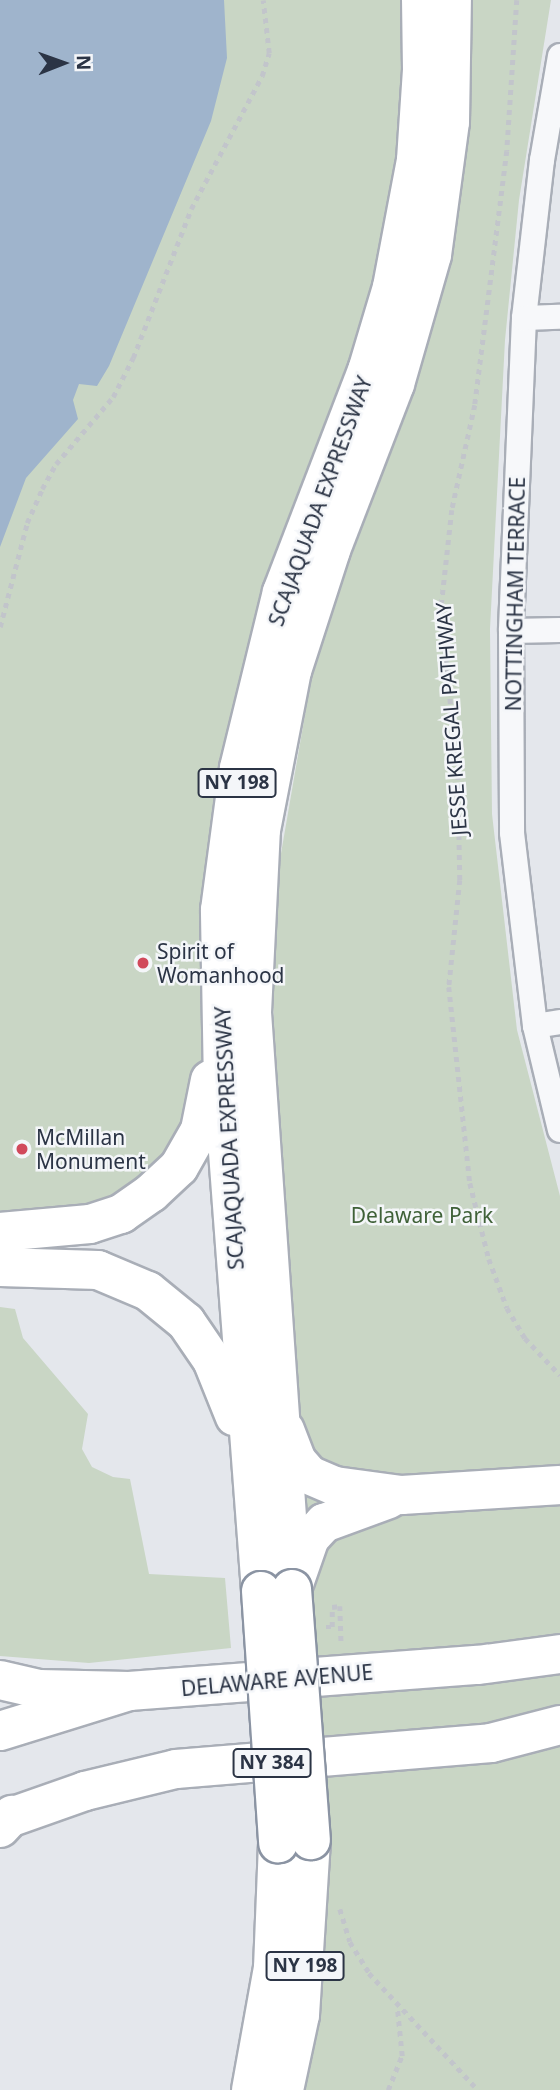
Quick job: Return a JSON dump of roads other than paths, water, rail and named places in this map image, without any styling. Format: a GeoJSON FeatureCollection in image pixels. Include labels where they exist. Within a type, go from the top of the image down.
{"type":"FeatureCollection","features":[{"type":"Feature","properties":{"kind":"main road","name":"SCAJAQUADA EXPRESSWAY"},"geometry":{"type":"LineString","coordinates":[[277,1590],[251,1476],[221,1025],[220,910],[239,768],[282,592],[367,371],[392,287],[417,149],[421,0]]}},
{"type":"Feature","properties":{"kind":"main road","name":"SCAJAQUADA EXPRESSWAY"},"geometry":{"type":"LineString","coordinates":[[258,2083],[273,1968],[295,1841],[277,1590],[279,1414],[252,1012],[261,830],[292,671],[331,550],[394,384],[432,255],[450,122],[453,0]]}},
{"type":"Feature","properties":{"kind":"main road"},"geometry":{"type":"LineString","coordinates":[[0,1232],[90,1224],[121,1214],[179,1167],[200,1130],[221,1025]]}},
{"type":"Feature","properties":{"kind":"main road"},"geometry":{"type":"LineString","coordinates":[[0,1267],[98,1270],[148,1291],[186,1322],[212,1360],[233,1410],[251,1476]]}},
{"type":"Feature","properties":{"kind":"main road"},"geometry":{"type":"LineString","coordinates":[[279,1414],[297,1461],[309,1475],[335,1486],[401,1495],[560,1485]]}},
{"type":"Feature","properties":{"kind":"main road"},"geometry":{"type":"LineString","coordinates":[[277,1590],[310,1538],[324,1523],[401,1495]]}},
{"type":"Feature","properties":{"kind":"main road","name":"DELAWARE AVENUE"},"geometry":{"type":"LineString","coordinates":[[0,1731],[128,1691],[478,1665],[560,1654]]}},
{"type":"Feature","properties":{"kind":"main road"},"geometry":{"type":"LineString","coordinates":[[0,1680],[38,1689],[128,1691]]}},
{"type":"Feature","properties":{"kind":"main road","name":"NY 384"},"geometry":{"type":"LineString","coordinates":[[4,1822],[137,1776],[176,1769],[478,1744],[560,1725]]}},
{"type":"Feature","properties":{"kind":"street","name":"NOTTINGHAM TERRACE"},"geometry":{"type":"LineString","coordinates":[[560,56],[542,160],[524,318],[511,631],[512,834],[536,1026],[560,1130]]}},
{"type":"Feature","properties":{"kind":"street"},"geometry":{"type":"LineString","coordinates":[[524,318],[560,317]]}},
{"type":"Feature","properties":{"kind":"street"},"geometry":{"type":"LineString","coordinates":[[511,631],[560,630]]}},
{"type":"Feature","properties":{"kind":"street"},"geometry":{"type":"LineString","coordinates":[[536,1026],[560,1022]]}},
{"type":"Feature","properties":{"kind":"water"},"geometry":{"type":"Polygon","coordinates":[[[0,0],[224,0],[227,58],[211,121],[109,366],[97,386],[79,384],[73,400],[78,419],[26,478],[0,547],[0,0]]]}},
{"type":"Feature","properties":{"kind":"place","name":"Spirit of Womanhood"},"geometry":{"type":"Point","coordinates":[143,963]}},
{"type":"Feature","properties":{"kind":"place","name":"McMillan Monument"},"geometry":{"type":"Point","coordinates":[22,1149]}},
{"type":"Feature","properties":{"kind":"park label","name":"Delaware Park"},"geometry":{"type":"Point","coordinates":[422,1215]}}]}
